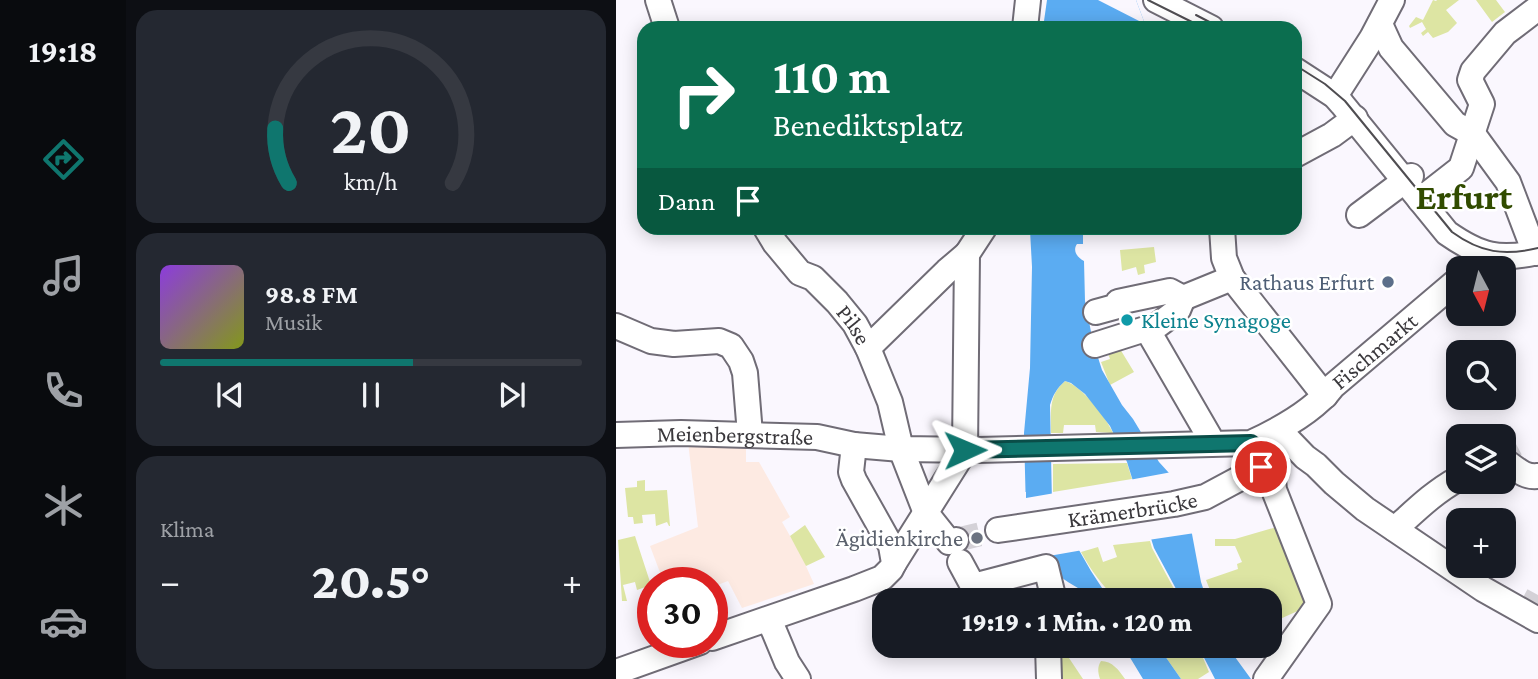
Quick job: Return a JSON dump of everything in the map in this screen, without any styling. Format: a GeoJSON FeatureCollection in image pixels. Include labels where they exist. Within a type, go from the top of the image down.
{"type":"FeatureCollection","features":[{"type":"Feature","properties":{"kind":"street"},"geometry":{"type":"LineString","coordinates":[[658,0],[665,21]]}},
{"type":"Feature","properties":{"kind":"street"},"geometry":{"type":"LineString","coordinates":[[1026,21],[1028,0]]}},
{"type":"Feature","properties":{"kind":"street"},"geometry":{"type":"LineString","coordinates":[[1156,0],[1197,21]]}},
{"type":"Feature","properties":{"kind":"street"},"geometry":{"type":"LineString","coordinates":[[1335,96],[1376,32],[1392,0]]}},
{"type":"Feature","properties":{"kind":"street"},"geometry":{"type":"LineString","coordinates":[[1420,200],[1461,168],[1464,129],[1482,101],[1470,80],[1473,71],[1505,33],[1538,8]]}},
{"type":"Feature","properties":{"kind":"street"},"geometry":{"type":"LineString","coordinates":[[1376,32],[1508,182],[1537,252],[1514,256]]}},
{"type":"Feature","properties":{"kind":"street"},"geometry":{"type":"LineString","coordinates":[[1302,75],[1335,96],[1408,178],[1420,200],[1447,233],[1477,256]]}},
{"type":"Feature","properties":{"kind":"street"},"geometry":{"type":"LineString","coordinates":[[1302,151],[1332,135],[1363,128]]}},
{"type":"Feature","properties":{"kind":"street"},"geometry":{"type":"LineString","coordinates":[[1359,215],[1408,178]]}},
{"type":"Feature","properties":{"kind":"street","name":"Pilse"},"geometry":{"type":"LineString","coordinates":[[770,235],[800,273],[813,278],[855,324],[890,402],[901,449],[926,513],[955,548],[973,586],[1046,567],[1056,588]]}},
{"type":"Feature","properties":{"kind":"street"},"geometry":{"type":"LineString","coordinates":[[868,348],[967,254],[979,235]]}},
{"type":"Feature","properties":{"kind":"street"},"geometry":{"type":"LineString","coordinates":[[1222,235],[1224,258],[1232,278],[1329,391]]}},
{"type":"Feature","properties":{"kind":"street"},"geometry":{"type":"LineString","coordinates":[[728,633],[888,571],[926,513],[965,450],[967,254]]}},
{"type":"Feature","properties":{"kind":"street"},"geometry":{"type":"LineString","coordinates":[[1095,345],[1152,327],[1180,307],[1232,278]]}},
{"type":"Feature","properties":{"kind":"street","name":"Fischmarkt"},"geometry":{"type":"LineString","coordinates":[[1279,430],[1329,391],[1446,290]]}},
{"type":"Feature","properties":{"kind":"street"},"geometry":{"type":"LineString","coordinates":[[1096,312],[1118,306],[1118,302],[1170,291],[1180,307]]}},
{"type":"Feature","properties":{"kind":"street"},"geometry":{"type":"LineString","coordinates":[[616,326],[651,341],[674,344],[719,341],[732,346],[745,373],[750,434]]}},
{"type":"Feature","properties":{"kind":"street"},"geometry":{"type":"LineString","coordinates":[[1152,327],[1209,436],[1210,444]]}},
{"type":"Feature","properties":{"kind":"street"},"geometry":{"type":"LineString","coordinates":[[1279,430],[1365,509],[1483,589],[1538,620]]}},
{"type":"Feature","properties":{"kind":"street","name":"Krämerbrücke"},"geometry":{"type":"LineString","coordinates":[[998,530],[1205,497],[1261,456],[1279,430]]}},
{"type":"Feature","properties":{"kind":"street","name":"Meienbergstraße"},"geometry":{"type":"LineString","coordinates":[[616,435],[750,434],[817,437],[854,445],[901,449],[965,450],[1210,444],[1261,456],[1310,461]]}},
{"type":"Feature","properties":{"kind":"street"},"geometry":{"type":"LineString","coordinates":[[854,445],[851,472],[891,546],[888,571]]}},
{"type":"Feature","properties":{"kind":"street"},"geometry":{"type":"LineString","coordinates":[[1261,456],[1319,604],[1266,679]]}},
{"type":"Feature","properties":{"kind":"street"},"geometry":{"type":"LineString","coordinates":[[1516,468],[1526,475],[1538,476]]}},
{"type":"Feature","properties":{"kind":"street"},"geometry":{"type":"LineString","coordinates":[[1395,529],[1446,485]]}},
{"type":"Feature","properties":{"kind":"street"},"geometry":{"type":"LineString","coordinates":[[769,619],[787,662],[798,679]]}},
{"type":"Feature","properties":{"kind":"street"},"geometry":{"type":"LineString","coordinates":[[616,672],[655,658]]}},
{"type":"Feature","properties":{"kind":"street"},"geometry":{"type":"LineString","coordinates":[[1048,658],[1049,679]]}},
{"type":"Feature","properties":{"kind":"shaded area"},"geometry":{"type":"Polygon","coordinates":[[[688,442],[746,443],[746,462],[759,462],[790,517],[782,522],[814,584],[742,608],[728,581],[728,567],[658,567],[650,546],[698,527],[688,442]]]}},
{"type":"Feature","properties":{"kind":"green space"},"geometry":{"type":"Polygon","coordinates":[[[1433,0],[1459,0],[1446,10],[1457,23],[1448,32],[1433,38],[1428,32],[1423,36],[1421,33],[1426,29],[1422,22],[1410,28],[1409,26],[1416,17],[1423,20],[1433,0]]]}},
{"type":"Feature","properties":{"kind":"green space"},"geometry":{"type":"Polygon","coordinates":[[[1476,0],[1496,0],[1505,12],[1492,22],[1476,0]]]}},
{"type":"Feature","properties":{"kind":"green space"},"geometry":{"type":"Polygon","coordinates":[[[1154,247],[1156,262],[1144,265],[1145,273],[1138,275],[1136,267],[1122,271],[1120,250],[1154,247]]]}},
{"type":"Feature","properties":{"kind":"green space"},"geometry":{"type":"Polygon","coordinates":[[[1117,344],[1134,372],[1110,385],[1101,362],[1110,359],[1106,348],[1117,344]]]}},
{"type":"Feature","properties":{"kind":"green space"},"geometry":{"type":"Polygon","coordinates":[[[1065,381],[1079,389],[1093,403],[1113,433],[1096,432],[1095,425],[1064,425],[1063,433],[1051,433],[1053,398],[1065,381]]]}},
{"type":"Feature","properties":{"kind":"green space"},"geometry":{"type":"Polygon","coordinates":[[[1127,463],[1132,479],[1053,492],[1053,464],[1127,463]]]}},
{"type":"Feature","properties":{"kind":"green space"},"geometry":{"type":"Polygon","coordinates":[[[645,480],[645,491],[667,490],[670,526],[667,522],[656,526],[655,514],[642,515],[643,523],[634,524],[633,517],[628,517],[625,488],[637,487],[637,481],[645,480]]]}},
{"type":"Feature","properties":{"kind":"green space"},"geometry":{"type":"Polygon","coordinates":[[[805,525],[825,557],[806,566],[790,536],[805,525]]]}},
{"type":"Feature","properties":{"kind":"green space"},"geometry":{"type":"Polygon","coordinates":[[[1280,526],[1311,605],[1282,618],[1282,588],[1209,588],[1206,580],[1238,569],[1237,564],[1242,562],[1235,546],[1215,546],[1215,539],[1235,539],[1280,526]]]}},
{"type":"Feature","properties":{"kind":"green space"},"geometry":{"type":"Polygon","coordinates":[[[635,536],[645,567],[637,567],[637,590],[635,582],[623,585],[627,601],[622,601],[618,540],[635,536]]]}},
{"type":"Feature","properties":{"kind":"green space"},"geometry":{"type":"Polygon","coordinates":[[[1150,541],[1174,588],[1106,588],[1081,552],[1098,547],[1103,562],[1117,557],[1113,545],[1150,541]]]}},
{"type":"Feature","properties":{"kind":"green space"},"geometry":{"type":"Polygon","coordinates":[[[1060,658],[1069,658],[1083,679],[1060,679],[1060,658]]]}},
{"type":"Feature","properties":{"kind":"green space"},"geometry":{"type":"Polygon","coordinates":[[[1166,658],[1203,658],[1209,672],[1198,679],[1181,679],[1166,658]]]}},
{"type":"Feature","properties":{"kind":"green space"},"geometry":{"type":"Polygon","coordinates":[[[1101,661],[1112,664],[1125,679],[1100,679],[1098,670],[1101,661]]]}},
{"type":"Feature","properties":{"kind":"water"},"geometry":{"type":"Polygon","coordinates":[[[1047,0],[1136,0],[1144,21],[1044,21],[1047,0]]]}},
{"type":"Feature","properties":{"kind":"water"},"geometry":{"type":"Polygon","coordinates":[[[1030,235],[1083,235],[1083,244],[1077,244],[1075,252],[1084,261],[1085,301],[1102,370],[1159,462],[1169,473],[1192,534],[1203,588],[1176,588],[1154,548],[1127,462],[1110,426],[1085,394],[1065,381],[1050,405],[1052,503],[1102,588],[1078,588],[1060,576],[1026,511],[1024,433],[1030,368],[1030,235]]]}},
{"type":"Feature","properties":{"kind":"water"},"geometry":{"type":"Polygon","coordinates":[[[1130,658],[1166,658],[1181,679],[1143,679],[1130,658]]]}},
{"type":"Feature","properties":{"kind":"water"},"geometry":{"type":"Polygon","coordinates":[[[1204,658],[1236,658],[1251,679],[1215,679],[1204,658]]]}},
{"type":"Feature","properties":{"kind":"pier"},"geometry":{"type":"Polygon","coordinates":[[[1098,0],[1136,0],[1144,21],[1098,0]]]}},
{"type":"Feature","properties":{"kind":"pier"},"geometry":{"type":"Polygon","coordinates":[[[1172,472],[1195,533],[1148,540],[1129,480],[1172,472]]]}},
{"type":"Feature","properties":{"kind":"pier"},"geometry":{"type":"Polygon","coordinates":[[[1023,492],[1026,492],[1026,498],[1055,493],[1055,502],[1083,550],[1043,557],[1023,512],[1023,492]]]}},
{"type":"Feature","properties":{"kind":"tunnel"},"geometry":{"type":"LineString","coordinates":[[956,540],[998,530]]}},
{"type":"Feature","properties":{"kind":"tunnel"},"geometry":{"type":"LineString","coordinates":[[1532,606],[1538,595]]}},
{"type":"Feature","properties":{"kind":"tram line"},"geometry":{"type":"LineString","coordinates":[[1148,0],[1190,21]]}},
{"type":"Feature","properties":{"kind":"tram line"},"geometry":{"type":"LineString","coordinates":[[1196,15],[1208,21]]}},
{"type":"Feature","properties":{"kind":"tram line"},"geometry":{"type":"LineString","coordinates":[[1302,69],[1345,101],[1452,232],[1493,251],[1514,252],[1538,248]]}},
{"type":"Feature","properties":{"kind":"place","name":"Rathaus Erfurt"},"geometry":{"type":"Point","coordinates":[1388,282]}},
{"type":"Feature","properties":{"kind":"place","name":"Kleine Synagoge"},"geometry":{"type":"Point","coordinates":[1127,320]}},
{"type":"Feature","properties":{"kind":"place","name":"Ägidienkirche"},"geometry":{"type":"Point","coordinates":[977,538]}},
{"type":"Feature","properties":{"kind":"district","name":"Erfurt"},"geometry":{"type":"Point","coordinates":[1464,196]}},
{"type":"Feature","properties":{"kind":"route"},"geometry":{"type":"LineString","coordinates":[[965,450],[1251,443],[1270,459],[1261,467]]}}]}
